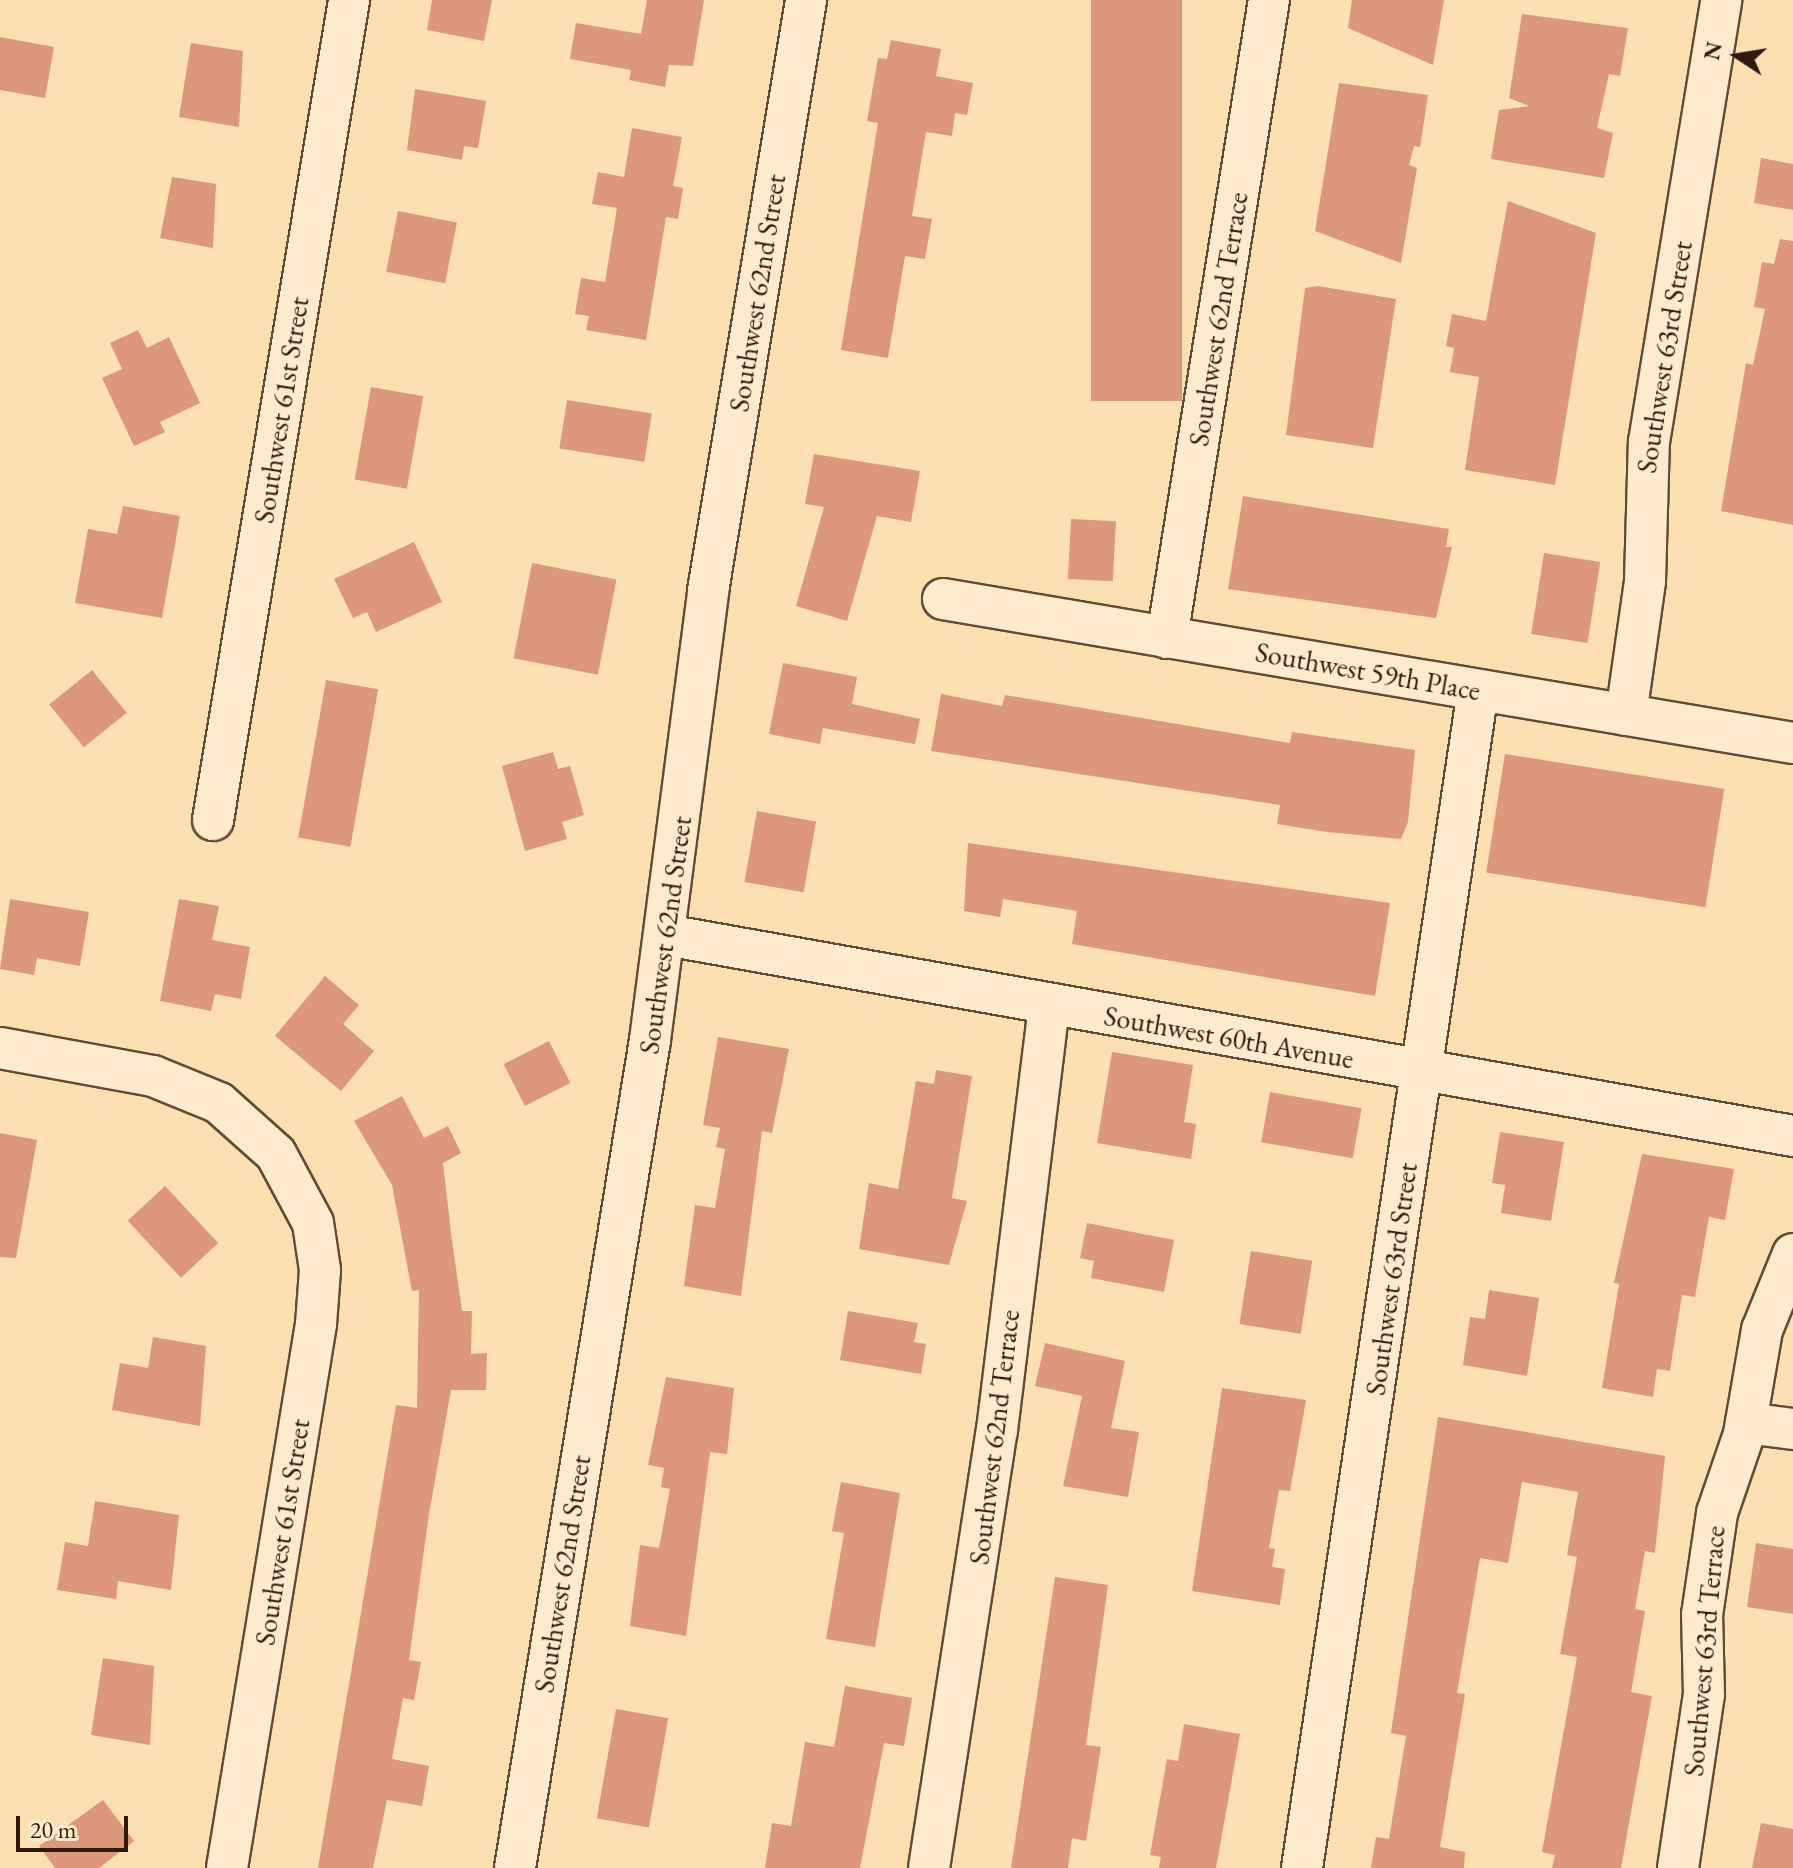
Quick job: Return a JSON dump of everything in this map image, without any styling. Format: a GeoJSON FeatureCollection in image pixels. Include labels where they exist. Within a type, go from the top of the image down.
{"type":"FeatureCollection","features":[{"type":"Feature","properties":{"kind":"street","name":"Southwest 61st Street"},"geometry":{"type":"LineString","coordinates":[[213,820],[349,0]]}},
{"type":"Feature","properties":{"kind":"street","name":"Southwest 62nd Street"},"geometry":{"type":"LineString","coordinates":[[515,1868],[666,935],[706,603],[806,0]]}},
{"type":"Feature","properties":{"kind":"street","name":"Southwest 62nd Terrace"},"geometry":{"type":"LineString","coordinates":[[1167,638],[1269,0]]}},
{"type":"Feature","properties":{"kind":"street","name":"Southwest 63rd Street"},"geometry":{"type":"LineString","coordinates":[[1626,715],[1642,616],[1651,428],[1721,0]]}},
{"type":"Feature","properties":{"kind":"street","name":"Southwest 59th Place"},"geometry":{"type":"LineString","coordinates":[[943,599],[1793,743]]}},
{"type":"Feature","properties":{"kind":"street","name":"Southwest 63rd Street"},"geometry":{"type":"LineString","coordinates":[[1302,1868],[1478,690]]}},
{"type":"Feature","properties":{"kind":"street","name":"Southwest 60th Avenue"},"geometry":{"type":"LineString","coordinates":[[666,935],[1793,1136]]}},
{"type":"Feature","properties":{"kind":"street","name":"Southwest 62nd Terrace"},"geometry":{"type":"LineString","coordinates":[[929,1868],[997,1430],[1049,1004]]}},
{"type":"Feature","properties":{"kind":"street","name":"Southwest 61st Street"},"geometry":{"type":"LineString","coordinates":[[0,1048],[195,1090],[258,1134],[302,1197],[319,1249],[316,1324],[227,1868]]}},
{"type":"Feature","properties":{"kind":"street","name":"Southwest 63rd Terrace"},"geometry":{"type":"LineString","coordinates":[[1678,1868],[1704,1695],[1705,1590],[1720,1498],[1746,1423],[1762,1330],[1793,1254]]}},
{"type":"Feature","properties":{"kind":"street"},"geometry":{"type":"LineString","coordinates":[[1746,1423],[1793,1429]]}},
{"type":"Feature","properties":{"kind":"building"},"geometry":{"type":"Polygon","coordinates":[[[432,0],[492,0],[484,41],[427,30],[432,0]]]}},
{"type":"Feature","properties":{"kind":"building"},"geometry":{"type":"Polygon","coordinates":[[[647,0],[704,0],[693,66],[669,65],[665,87],[629,80],[631,70],[570,59],[576,23],[641,34],[647,0]]]}},
{"type":"Feature","properties":{"kind":"building"},"geometry":{"type":"Polygon","coordinates":[[[1091,0],[1182,0],[1182,401],[1091,401],[1091,0]]]}},
{"type":"Feature","properties":{"kind":"building"},"geometry":{"type":"Polygon","coordinates":[[[1352,0],[1444,0],[1433,65],[1348,28],[1352,0]]]}},
{"type":"Feature","properties":{"kind":"building"},"geometry":{"type":"Polygon","coordinates":[[[1522,14],[1628,28],[1620,76],[1609,74],[1597,128],[1613,133],[1604,178],[1491,159],[1499,110],[1529,106],[1509,98],[1522,14]]]}},
{"type":"Feature","properties":{"kind":"building"},"geometry":{"type":"Polygon","coordinates":[[[0,37],[54,47],[45,98],[0,90],[0,37]]]}},
{"type":"Feature","properties":{"kind":"building"},"geometry":{"type":"Polygon","coordinates":[[[891,40],[941,49],[936,76],[973,83],[967,115],[955,113],[952,136],[926,132],[912,216],[932,219],[925,259],[905,256],[888,358],[841,350],[878,123],[867,121],[878,58],[887,59],[891,40]]]}},
{"type":"Feature","properties":{"kind":"building"},"geometry":{"type":"Polygon","coordinates":[[[191,43],[243,51],[239,127],[179,117],[191,43]]]}},
{"type":"Feature","properties":{"kind":"building"},"geometry":{"type":"Polygon","coordinates":[[[1339,83],[1428,95],[1420,147],[1414,146],[1409,165],[1417,168],[1401,263],[1315,231],[1339,83]]]}},
{"type":"Feature","properties":{"kind":"building"},"geometry":{"type":"Polygon","coordinates":[[[415,89],[486,101],[478,148],[464,146],[462,160],[407,150],[415,89]]]}},
{"type":"Feature","properties":{"kind":"building"},"geometry":{"type":"Polygon","coordinates":[[[632,128],[682,137],[673,186],[683,188],[678,219],[666,217],[646,340],[586,330],[589,316],[575,314],[581,278],[605,282],[617,208],[592,204],[598,172],[624,177],[632,128]]]}},
{"type":"Feature","properties":{"kind":"building"},"geometry":{"type":"Polygon","coordinates":[[[1761,158],[1793,164],[1793,210],[1754,203],[1761,158]]]}},
{"type":"Feature","properties":{"kind":"building"},"geometry":{"type":"Polygon","coordinates":[[[172,177],[216,184],[213,248],[160,238],[172,177]]]}},
{"type":"Feature","properties":{"kind":"building"},"geometry":{"type":"Polygon","coordinates":[[[1508,201],[1596,233],[1555,485],[1465,470],[1479,377],[1450,372],[1454,348],[1446,346],[1452,314],[1486,321],[1508,201]]]}},
{"type":"Feature","properties":{"kind":"building"},"geometry":{"type":"Polygon","coordinates":[[[398,211],[457,222],[445,283],[386,272],[398,211]]]}},
{"type":"Feature","properties":{"kind":"building"},"geometry":{"type":"Polygon","coordinates":[[[1780,239],[1793,241],[1793,525],[1721,511],[1746,363],[1753,365],[1765,309],[1754,307],[1762,262],[1774,264],[1780,239]]]}},
{"type":"Feature","properties":{"kind":"building"},"geometry":{"type":"Polygon","coordinates":[[[1318,286],[1396,299],[1373,448],[1286,435],[1305,288],[1318,286]]]}},
{"type":"Feature","properties":{"kind":"building"},"geometry":{"type":"Polygon","coordinates":[[[138,330],[147,348],[169,337],[200,403],[160,422],[165,432],[134,446],[102,378],[122,369],[110,343],[138,330]]]}},
{"type":"Feature","properties":{"kind":"building"},"geometry":{"type":"Polygon","coordinates":[[[371,387],[423,396],[407,489],[355,480],[371,387]]]}},
{"type":"Feature","properties":{"kind":"building"},"geometry":{"type":"Polygon","coordinates":[[[567,400],[652,413],[644,462],[559,448],[567,400]]]}},
{"type":"Feature","properties":{"kind":"building"},"geometry":{"type":"Polygon","coordinates":[[[814,454],[920,471],[911,522],[877,516],[847,621],[796,606],[824,507],[805,504],[814,454]]]}},
{"type":"Feature","properties":{"kind":"building"},"geometry":{"type":"Polygon","coordinates":[[[1243,496],[1449,529],[1446,547],[1452,547],[1436,618],[1228,589],[1243,496]]]}},
{"type":"Feature","properties":{"kind":"building"},"geometry":{"type":"Polygon","coordinates":[[[123,506],[180,516],[162,618],[75,603],[88,529],[117,534],[123,506]]]}},
{"type":"Feature","properties":{"kind":"building"},"geometry":{"type":"Polygon","coordinates":[[[1071,519],[1116,521],[1113,581],[1068,579],[1071,519]]]}},
{"type":"Feature","properties":{"kind":"building"},"geometry":{"type":"Polygon","coordinates":[[[414,542],[442,602],[376,632],[367,612],[353,618],[334,579],[414,542]]]}},
{"type":"Feature","properties":{"kind":"building"},"geometry":{"type":"Polygon","coordinates":[[[1544,553],[1600,562],[1587,643],[1531,634],[1544,553]]]}},
{"type":"Feature","properties":{"kind":"building"},"geometry":{"type":"Polygon","coordinates":[[[532,563],[616,579],[598,675],[513,658],[532,563]]]}},
{"type":"Feature","properties":{"kind":"building"},"geometry":{"type":"Polygon","coordinates":[[[783,663],[857,677],[852,704],[920,719],[915,744],[823,728],[820,744],[769,734],[783,663]]]}},
{"type":"Feature","properties":{"kind":"building"},"geometry":{"type":"Polygon","coordinates":[[[92,670],[127,713],[84,747],[49,705],[92,670]]]}},
{"type":"Feature","properties":{"kind":"building"},"geometry":{"type":"Polygon","coordinates":[[[326,680],[378,689],[350,847],[298,838],[326,680]]]}},
{"type":"Feature","properties":{"kind":"building"},"geometry":{"type":"Polygon","coordinates":[[[941,694],[1002,706],[1005,695],[1290,743],[1292,732],[1415,750],[1408,822],[1401,839],[1327,832],[1277,824],[1280,805],[931,751],[941,694]]]}},
{"type":"Feature","properties":{"kind":"building"},"geometry":{"type":"Polygon","coordinates":[[[553,752],[558,769],[570,766],[584,815],[562,822],[567,839],[525,851],[502,766],[553,752]]]}},
{"type":"Feature","properties":{"kind":"building"},"geometry":{"type":"Polygon","coordinates":[[[1505,754],[1724,789],[1705,907],[1486,873],[1505,754]]]}},
{"type":"Feature","properties":{"kind":"building"},"geometry":{"type":"Polygon","coordinates":[[[757,811],[816,821],[804,892],[744,882],[757,811]]]}},
{"type":"Feature","properties":{"kind":"building"},"geometry":{"type":"Polygon","coordinates":[[[968,843],[1390,903],[1375,996],[1072,944],[1077,911],[1003,899],[1000,917],[964,911],[968,843]]]}},
{"type":"Feature","properties":{"kind":"building"},"geometry":{"type":"Polygon","coordinates":[[[10,899],[89,912],[80,966],[37,958],[34,975],[0,969],[10,899]]]}},
{"type":"Feature","properties":{"kind":"building"},"geometry":{"type":"Polygon","coordinates":[[[179,899],[219,906],[212,940],[250,947],[241,999],[215,994],[211,1011],[160,1001],[179,899]]]}},
{"type":"Feature","properties":{"kind":"building"},"geometry":{"type":"Polygon","coordinates":[[[325,976],[359,1005],[343,1024],[374,1051],[341,1091],[275,1036],[325,976]]]}},
{"type":"Feature","properties":{"kind":"building"},"geometry":{"type":"Polygon","coordinates":[[[718,1037],[789,1049],[772,1133],[762,1131],[741,1296],[684,1286],[695,1205],[715,1208],[725,1149],[716,1147],[720,1128],[703,1125],[718,1037]]]}},
{"type":"Feature","properties":{"kind":"building"},"geometry":{"type":"Polygon","coordinates":[[[549,1041],[570,1083],[525,1106],[504,1064],[549,1041]]]}},
{"type":"Feature","properties":{"kind":"building"},"geometry":{"type":"Polygon","coordinates":[[[1112,1052],[1193,1065],[1184,1122],[1196,1124],[1191,1159],[1097,1143],[1112,1052]]]}},
{"type":"Feature","properties":{"kind":"building"},"geometry":{"type":"Polygon","coordinates":[[[936,1070],[972,1076],[952,1198],[967,1201],[949,1265],[859,1249],[869,1183],[898,1189],[916,1081],[934,1084],[936,1070]]]}},
{"type":"Feature","properties":{"kind":"building"},"geometry":{"type":"Polygon","coordinates":[[[1270,1092],[1362,1108],[1353,1158],[1261,1142],[1270,1092]]]}},
{"type":"Feature","properties":{"kind":"building"},"geometry":{"type":"Polygon","coordinates":[[[402,1096],[424,1138],[448,1126],[461,1153],[443,1163],[462,1311],[472,1311],[471,1354],[487,1353],[486,1390],[451,1390],[429,1514],[409,1660],[421,1662],[414,1700],[403,1698],[392,1759],[429,1766],[422,1806],[387,1800],[373,1868],[318,1868],[396,1405],[417,1408],[419,1290],[412,1291],[392,1185],[354,1121],[402,1096]]]}},
{"type":"Feature","properties":{"kind":"building"},"geometry":{"type":"Polygon","coordinates":[[[1500,1132],[1564,1142],[1551,1221],[1501,1213],[1505,1185],[1492,1183],[1500,1132]]]}},
{"type":"Feature","properties":{"kind":"building"},"geometry":{"type":"Polygon","coordinates":[[[0,1133],[37,1140],[16,1258],[0,1257],[0,1133]]]}},
{"type":"Feature","properties":{"kind":"building"},"geometry":{"type":"Polygon","coordinates":[[[1642,1154],[1734,1169],[1725,1220],[1709,1217],[1695,1297],[1682,1295],[1670,1371],[1657,1369],[1653,1397],[1602,1388],[1619,1284],[1614,1283],[1642,1154]]]}},
{"type":"Feature","properties":{"kind":"building"},"geometry":{"type":"Polygon","coordinates":[[[165,1186],[218,1243],[181,1278],[128,1221],[165,1186]]]}},
{"type":"Feature","properties":{"kind":"building"},"geometry":{"type":"Polygon","coordinates":[[[1087,1223],[1174,1240],[1164,1292],[1091,1278],[1094,1261],[1080,1258],[1087,1223]]]}},
{"type":"Feature","properties":{"kind":"building"},"geometry":{"type":"Polygon","coordinates":[[[1251,1251],[1312,1261],[1301,1334],[1239,1324],[1251,1251]]]}},
{"type":"Feature","properties":{"kind":"building"},"geometry":{"type":"Polygon","coordinates":[[[1489,1290],[1539,1298],[1527,1376],[1463,1365],[1470,1317],[1485,1319],[1489,1290]]]}},
{"type":"Feature","properties":{"kind":"building"},"geometry":{"type":"Polygon","coordinates":[[[848,1311],[918,1323],[914,1342],[926,1344],[921,1374],[840,1360],[848,1311]]]}},
{"type":"Feature","properties":{"kind":"building"},"geometry":{"type":"Polygon","coordinates":[[[153,1337],[206,1346],[200,1426],[112,1410],[120,1363],[148,1368],[153,1337]]]}},
{"type":"Feature","properties":{"kind":"building"},"geometry":{"type":"Polygon","coordinates":[[[1045,1343],[1125,1361],[1111,1428],[1139,1432],[1128,1497],[1063,1486],[1082,1396],[1035,1386],[1045,1343]]]}},
{"type":"Feature","properties":{"kind":"building"},"geometry":{"type":"Polygon","coordinates":[[[666,1377],[734,1388],[727,1454],[710,1452],[686,1636],[630,1626],[640,1545],[659,1548],[670,1489],[661,1487],[664,1468],[648,1465],[666,1377]]]}},
{"type":"Feature","properties":{"kind":"building"},"geometry":{"type":"Polygon","coordinates":[[[1222,1388],[1306,1400],[1290,1491],[1279,1490],[1269,1548],[1275,1549],[1272,1567],[1285,1569],[1280,1605],[1192,1591],[1222,1388]]]}},
{"type":"Feature","properties":{"kind":"building"},"geometry":{"type":"Polygon","coordinates":[[[1438,1417],[1665,1456],[1655,1553],[1645,1551],[1635,1609],[1645,1611],[1631,1692],[1652,1696],[1621,1868],[1552,1868],[1555,1855],[1542,1852],[1577,1657],[1560,1654],[1577,1557],[1567,1555],[1578,1492],[1522,1482],[1508,1563],[1480,1558],[1457,1693],[1465,1694],[1440,1847],[1465,1852],[1464,1868],[1371,1868],[1376,1837],[1389,1839],[1406,1736],[1391,1733],[1438,1417]]]}},
{"type":"Feature","properties":{"kind":"building"},"geometry":{"type":"Polygon","coordinates":[[[841,1482],[900,1493],[875,1647],[826,1639],[844,1533],[832,1531],[841,1482]]]}},
{"type":"Feature","properties":{"kind":"building"},"geometry":{"type":"Polygon","coordinates":[[[95,1501],[179,1515],[171,1590],[118,1581],[116,1599],[57,1590],[65,1542],[88,1546],[95,1501]]]}},
{"type":"Feature","properties":{"kind":"building"},"geometry":{"type":"Polygon","coordinates":[[[1756,1543],[1793,1549],[1793,1614],[1747,1607],[1756,1543]]]}},
{"type":"Feature","properties":{"kind":"building"},"geometry":{"type":"Polygon","coordinates":[[[1055,1577],[1108,1585],[1086,1745],[1101,1747],[1086,1841],[1072,1838],[1068,1868],[1011,1868],[1055,1577]]]}},
{"type":"Feature","properties":{"kind":"building"},"geometry":{"type":"Polygon","coordinates":[[[103,1658],[154,1666],[150,1745],[91,1735],[103,1658]]]}},
{"type":"Feature","properties":{"kind":"building"},"geometry":{"type":"Polygon","coordinates":[[[845,1686],[912,1698],[904,1746],[884,1743],[860,1868],[765,1868],[772,1823],[791,1826],[805,1742],[834,1747],[845,1686]]]}},
{"type":"Feature","properties":{"kind":"building"},"geometry":{"type":"Polygon","coordinates":[[[616,1709],[668,1718],[649,1828],[597,1818],[616,1709]]]}},
{"type":"Feature","properties":{"kind":"building"},"geometry":{"type":"Polygon","coordinates":[[[1184,1724],[1240,1734],[1216,1868],[1159,1868],[1161,1857],[1150,1855],[1167,1759],[1178,1761],[1184,1724]]]}},
{"type":"Feature","properties":{"kind":"building"},"geometry":{"type":"Polygon","coordinates":[[[103,1800],[134,1841],[99,1868],[55,1868],[39,1846],[103,1800]]]}},
{"type":"Feature","properties":{"kind":"building"},"geometry":{"type":"Polygon","coordinates":[[[1761,1823],[1793,1829],[1793,1868],[1752,1868],[1761,1823]]]}}]}
